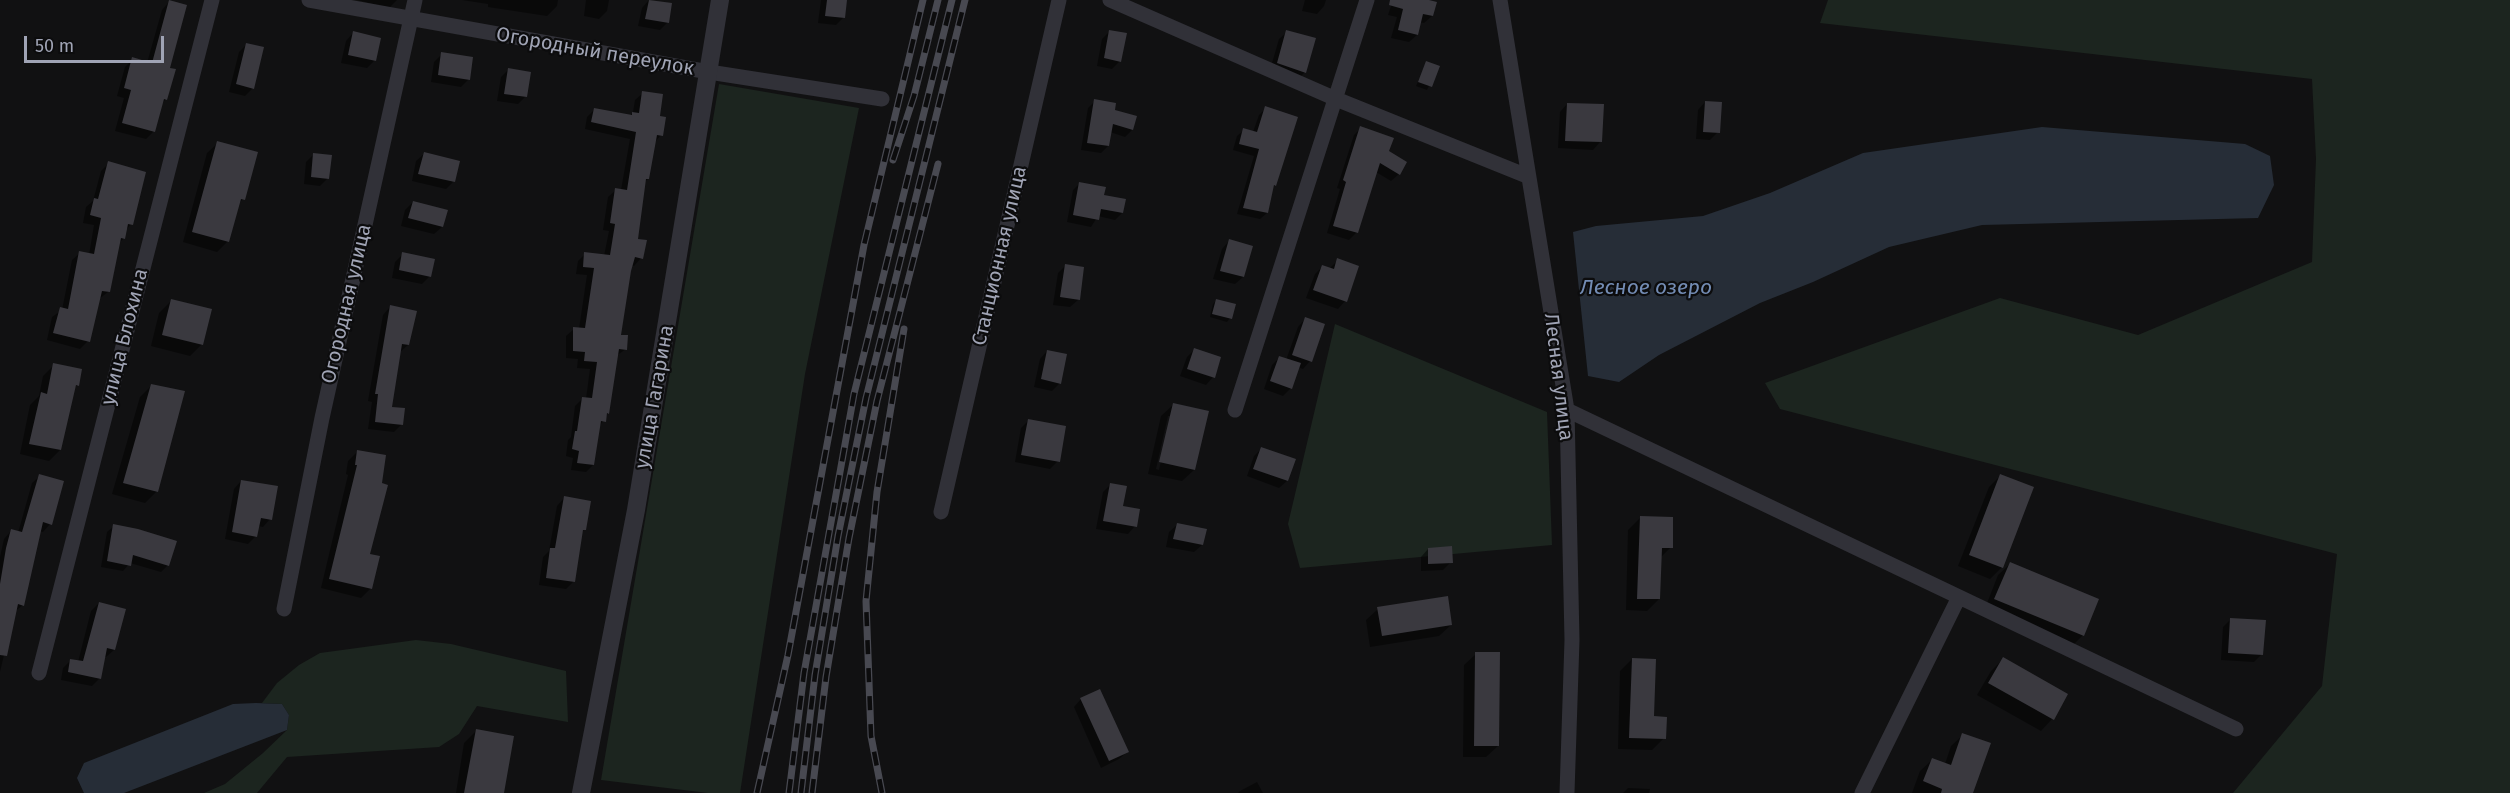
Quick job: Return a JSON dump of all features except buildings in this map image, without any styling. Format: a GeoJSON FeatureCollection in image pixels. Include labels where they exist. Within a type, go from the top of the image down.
{"type":"FeatureCollection","features":[{"type":"Feature","properties":{"kind":"street","name":"улица Блохина"},"geometry":{"type":"LineString","coordinates":[[39,674],[212,0]]}},
{"type":"Feature","properties":{"kind":"street","name":"Огородный переулок"},"geometry":{"type":"LineString","coordinates":[[309,0],[710,72],[882,99]]}},
{"type":"Feature","properties":{"kind":"street","name":"Огородная улица"},"geometry":{"type":"LineString","coordinates":[[284,609],[322,417],[415,0]]}},
{"type":"Feature","properties":{"kind":"street","name":"улица Гагарина"},"geometry":{"type":"LineString","coordinates":[[581,793],[636,510],[710,72],[720,0]]}},
{"type":"Feature","properties":{"kind":"street","name":"Станционная улица"},"geometry":{"type":"LineString","coordinates":[[941,512],[1059,0]]}},
{"type":"Feature","properties":{"kind":"street"},"geometry":{"type":"LineString","coordinates":[[1110,0],[1336,99],[1527,176]]}},
{"type":"Feature","properties":{"kind":"street"},"geometry":{"type":"LineString","coordinates":[[1235,410],[1367,0]]}},
{"type":"Feature","properties":{"kind":"street","name":"Лесная улица"},"geometry":{"type":"LineString","coordinates":[[1500,0],[1567,410],[1572,640],[1567,793]]}},
{"type":"Feature","properties":{"kind":"street"},"geometry":{"type":"LineString","coordinates":[[1567,410],[2236,729]]}},
{"type":"Feature","properties":{"kind":"street"},"geometry":{"type":"LineString","coordinates":[[1862,793],[1959,597]]}},
{"type":"Feature","properties":{"kind":"shaded area"},"geometry":{"type":"Polygon","coordinates":[[[1828,0],[2510,0],[2510,793],[2233,793],[2322,686],[2337,554],[1780,409],[1765,383],[2000,298],[2138,335],[2312,262],[2316,159],[2312,79],[1820,23],[1828,0]]]}},
{"type":"Feature","properties":{"kind":"shaded area"},"geometry":{"type":"Polygon","coordinates":[[[719,84],[859,108],[805,374],[740,793],[708,793],[601,780],[719,84]]]}},
{"type":"Feature","properties":{"kind":"shaded area"},"geometry":{"type":"Polygon","coordinates":[[[1335,324],[1547,412],[1552,545],[1300,568],[1288,524],[1335,324]]]}},
{"type":"Feature","properties":{"kind":"shaded area"},"geometry":{"type":"Polygon","coordinates":[[[416,640],[451,644],[566,671],[568,722],[477,706],[459,734],[439,747],[287,757],[257,793],[204,793],[225,784],[287,730],[289,715],[282,704],[262,703],[277,683],[299,665],[320,653],[416,640]]]}},
{"type":"Feature","properties":{"kind":"water","name":"Лесное озеро"},"geometry":{"type":"Polygon","coordinates":[[[2042,127],[2245,144],[2270,156],[2274,185],[2258,218],[1982,225],[1889,247],[1813,282],[1760,303],[1659,355],[1619,382],[1588,376],[1573,232],[1596,226],[1703,216],[1770,193],[1863,153],[2042,127]]]}},
{"type":"Feature","properties":{"kind":"water"},"geometry":{"type":"Polygon","coordinates":[[[233,704],[282,704],[289,715],[287,730],[124,793],[84,793],[77,778],[84,763],[233,704]]]}},
{"type":"Feature","properties":{"kind":"railway"},"geometry":{"type":"LineString","coordinates":[[757,793],[788,655],[864,245],[923,0]]}},
{"type":"Feature","properties":{"kind":"railway"},"geometry":{"type":"LineString","coordinates":[[893,160],[914,96],[938,0]]}},
{"type":"Feature","properties":{"kind":"railway"},"geometry":{"type":"LineString","coordinates":[[789,793],[804,673],[854,394],[952,0]]}},
{"type":"Feature","properties":{"kind":"railway"},"geometry":{"type":"LineString","coordinates":[[801,793],[815,675],[838,536],[866,398],[965,0]]}},
{"type":"Feature","properties":{"kind":"railway"},"geometry":{"type":"LineString","coordinates":[[812,793],[826,677],[849,538],[877,401],[938,164]]}},
{"type":"Feature","properties":{"kind":"railway"},"geometry":{"type":"LineString","coordinates":[[882,793],[871,736],[866,601],[877,492],[904,329]]}}]}
